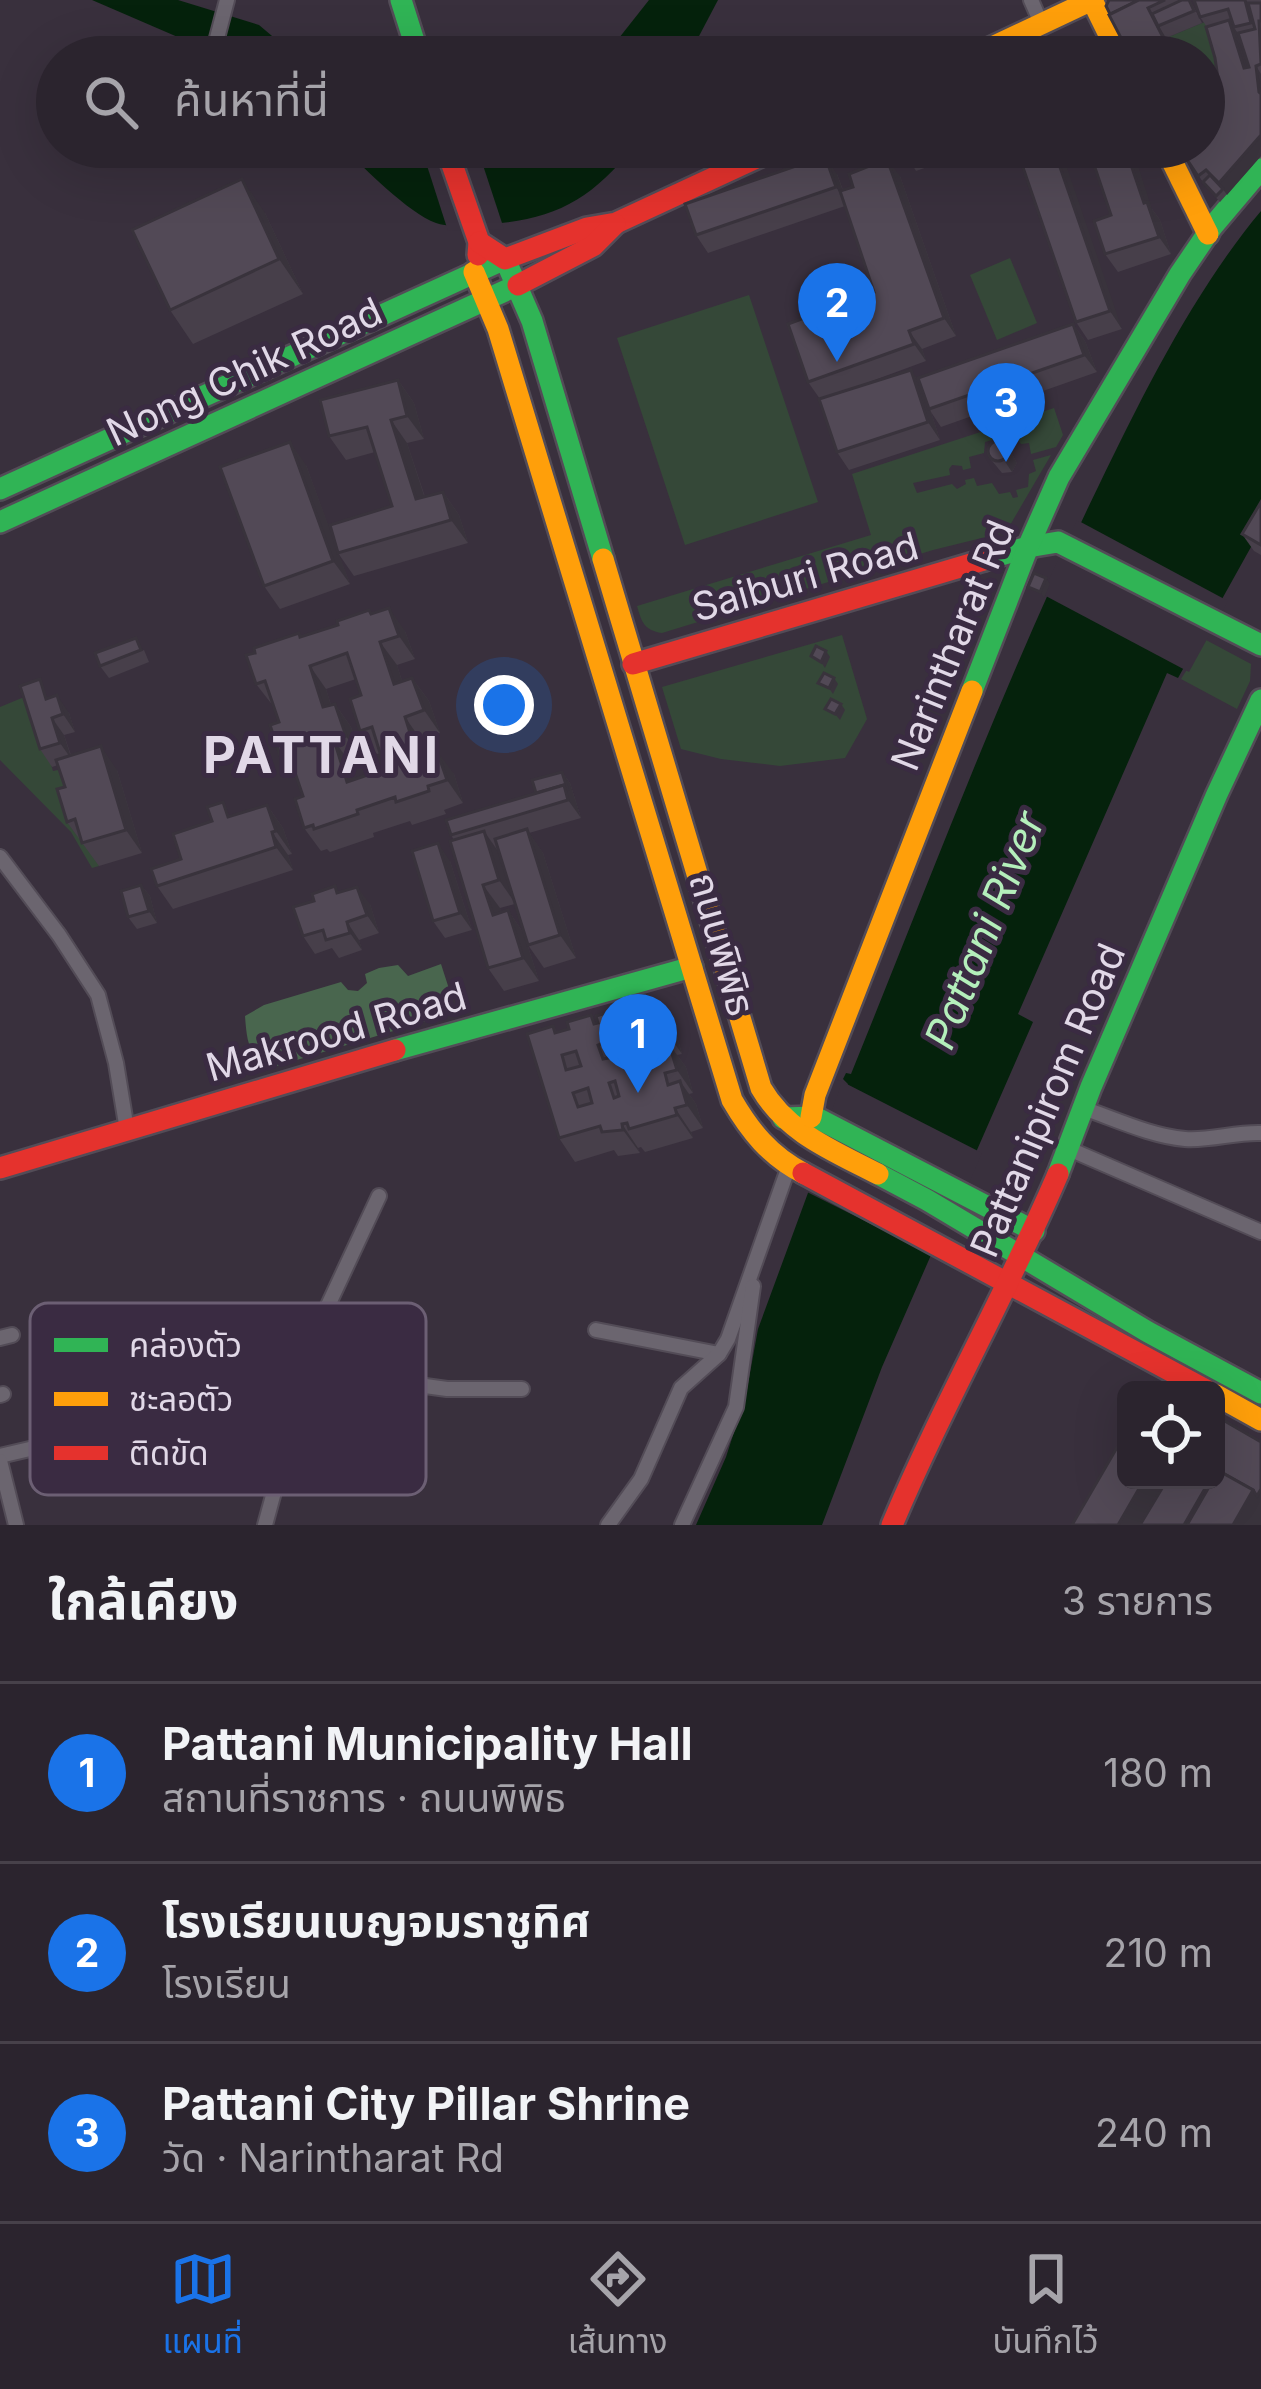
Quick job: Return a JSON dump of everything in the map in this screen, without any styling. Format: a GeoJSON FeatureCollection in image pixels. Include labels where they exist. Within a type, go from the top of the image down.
{"type":"FeatureCollection","features":[{"type":"Feature","properties":{"kind":"main road"},"geometry":{"type":"LineString","coordinates":[[401,0],[412,36]]}},
{"type":"Feature","properties":{"kind":"main road"},"geometry":{"type":"LineString","coordinates":[[1015,36],[1092,0],[1110,36]]}},
{"type":"Feature","properties":{"kind":"main road"},"geometry":{"type":"LineString","coordinates":[[453,168],[478,239],[474,272]]}},
{"type":"Feature","properties":{"kind":"main road"},"geometry":{"type":"LineString","coordinates":[[0,489],[474,272],[586,228],[616,224],[735,168]]}},
{"type":"Feature","properties":{"kind":"main road"},"geometry":{"type":"LineString","coordinates":[[1175,168],[1208,234]]}},
{"type":"Feature","properties":{"kind":"main road","name":"Narintharat Rd"},"geometry":{"type":"LineString","coordinates":[[812,1124],[815,1095],[1059,477],[1180,274],[1261,169]]}},
{"type":"Feature","properties":{"kind":"main road","name":"Nong Chik Road"},"geometry":{"type":"LineString","coordinates":[[0,522],[518,285],[593,247],[616,224]]}},
{"type":"Feature","properties":{"kind":"main road"},"geometry":{"type":"LineString","coordinates":[[478,239],[505,259]]}},
{"type":"Feature","properties":{"kind":"main road","name":"ถนนพิพิธ"},"geometry":{"type":"LineString","coordinates":[[505,259],[532,321],[761,1088],[772,1109],[1034,1231]]}},
{"type":"Feature","properties":{"kind":"main road","name":"ถนนพิพิธ"},"geometry":{"type":"LineString","coordinates":[[474,272],[498,329],[732,1100],[749,1130],[767,1151],[795,1169],[1191,1381]]}},
{"type":"Feature","properties":{"kind":"main road"},"geometry":{"type":"LineString","coordinates":[[103,441],[116,470]]}},
{"type":"Feature","properties":{"kind":"main road"},"geometry":{"type":"LineString","coordinates":[[28,476],[40,504]]}},
{"type":"Feature","properties":{"kind":"main road"},"geometry":{"type":"LineString","coordinates":[[565,545],[595,535]]}},
{"type":"Feature","properties":{"kind":"main road","name":"Saiburi Road"},"geometry":{"type":"LineString","coordinates":[[598,657],[630,656],[1058,542],[1255,642]]}},
{"type":"Feature","properties":{"kind":"main road","name":"Pattanipirom Road"},"geometry":{"type":"LineString","coordinates":[[892,1525],[1000,1277],[1023,1256],[1216,794],[1261,700]]}},
{"type":"Feature","properties":{"kind":"main road"},"geometry":{"type":"LineString","coordinates":[[633,772],[663,762]]}},
{"type":"Feature","properties":{"kind":"main road"},"geometry":{"type":"LineString","coordinates":[[664,871],[694,862]]}},
{"type":"Feature","properties":{"kind":"main road","name":"Makrood Road"},"geometry":{"type":"LineString","coordinates":[[0,1168],[723,958]]}},
{"type":"Feature","properties":{"kind":"main road","name":"ถนนพิพิธ"},"geometry":{"type":"LineString","coordinates":[[812,1124],[927,1200],[1148,1333],[1261,1393]]}},
{"type":"Feature","properties":{"kind":"main road"},"geometry":{"type":"LineString","coordinates":[[1225,1404],[1261,1420]]}},
{"type":"Feature","properties":{"kind":"street"},"geometry":{"type":"LineString","coordinates":[[1031,0],[1042,23]]}},
{"type":"Feature","properties":{"kind":"street"},"geometry":{"type":"LineString","coordinates":[[218,36],[226,4]]}},
{"type":"Feature","properties":{"kind":"street"},"geometry":{"type":"LineString","coordinates":[[0,856],[98,995],[128,1130]]}},
{"type":"Feature","properties":{"kind":"street"},"geometry":{"type":"LineString","coordinates":[[1083,1108],[1181,1139],[1261,1133]]}},
{"type":"Feature","properties":{"kind":"street"},"geometry":{"type":"LineString","coordinates":[[1069,1149],[1261,1232]]}},
{"type":"Feature","properties":{"kind":"street"},"geometry":{"type":"LineString","coordinates":[[608,1525],[641,1479],[681,1388],[728,1339],[795,1169]]}},
{"type":"Feature","properties":{"kind":"street"},"geometry":{"type":"LineString","coordinates":[[329,1303],[379,1196]]}},
{"type":"Feature","properties":{"kind":"street"},"geometry":{"type":"LineString","coordinates":[[682,1525],[736,1407],[755,1269]]}},
{"type":"Feature","properties":{"kind":"street"},"geometry":{"type":"LineString","coordinates":[[596,1330],[718,1354]]}},
{"type":"Feature","properties":{"kind":"street"},"geometry":{"type":"LineString","coordinates":[[426,1386],[522,1389]]}},
{"type":"Feature","properties":{"kind":"street"},"geometry":{"type":"LineString","coordinates":[[16,1525],[0,1459],[30,1451]]}},
{"type":"Feature","properties":{"kind":"street"},"geometry":{"type":"LineString","coordinates":[[265,1525],[273,1495]]}},
{"type":"Feature","properties":{"kind":"shaded area"},"geometry":{"type":"Polygon","coordinates":[[[1207,21],[1212,36],[1171,36],[1207,21]]]}},
{"type":"Feature","properties":{"kind":"shaded area"},"geometry":{"type":"Polygon","coordinates":[[[1010,258],[1037,323],[997,340],[970,275],[1010,258]]]}},
{"type":"Feature","properties":{"kind":"shaded area"},"geometry":{"type":"Polygon","coordinates":[[[749,295],[818,502],[685,545],[617,338],[749,295]]]}},
{"type":"Feature","properties":{"kind":"shaded area"},"geometry":{"type":"Polygon","coordinates":[[[1054,408],[1063,435],[1056,447],[1031,454],[1029,443],[1021,444],[1014,434],[1003,437],[1000,428],[994,430],[996,439],[985,442],[984,453],[969,457],[971,468],[952,465],[950,475],[913,483],[917,493],[952,484],[957,489],[974,478],[977,486],[992,483],[999,494],[1010,492],[1018,497],[1016,490],[1028,487],[1029,474],[1036,471],[1033,460],[1051,455],[1006,532],[662,633],[642,621],[637,606],[871,535],[852,474],[1054,408]]]}},
{"type":"Feature","properties":{"kind":"shaded area"},"geometry":{"type":"Polygon","coordinates":[[[842,635],[867,719],[845,758],[780,766],[681,749],[662,687],[842,635]]]}},
{"type":"Feature","properties":{"kind":"shaded area"},"geometry":{"type":"Polygon","coordinates":[[[1206,640],[1251,664],[1250,681],[1237,709],[1181,679],[1206,640]]]}},
{"type":"Feature","properties":{"kind":"shaded area"},"geometry":{"type":"Polygon","coordinates":[[[29,695],[53,771],[68,768],[99,866],[92,868],[71,832],[0,760],[0,707],[29,695]]]}},
{"type":"Feature","properties":{"kind":"shaded area"},"geometry":{"type":"Polygon","coordinates":[[[441,964],[451,995],[450,1014],[270,1068],[250,1046],[245,1016],[264,1005],[341,982],[348,990],[358,991],[367,983],[365,974],[379,968],[398,965],[408,976],[441,964]]]}},
{"type":"Feature","properties":{"kind":"water"},"geometry":{"type":"Polygon","coordinates":[[[92,0],[178,0],[259,25],[272,36],[175,36],[92,0]]]}},
{"type":"Feature","properties":{"kind":"water"},"geometry":{"type":"Polygon","coordinates":[[[649,0],[718,0],[699,36],[621,36],[649,0]]]}},
{"type":"Feature","properties":{"kind":"water"},"geometry":{"type":"Polygon","coordinates":[[[364,168],[615,168],[567,205],[506,222],[436,223],[364,168]]]}},
{"type":"Feature","properties":{"kind":"water","name":"Pattani River"},"geometry":{"type":"Polygon","coordinates":[[[1261,211],[1261,529],[1178,678],[1167,673],[1018,1014],[1033,1022],[882,1367],[822,1525],[696,1525],[726,1457],[746,1395],[758,1329],[848,1084],[843,1079],[851,1074],[1032,630],[1153,378],[1214,274],[1261,211]]]}},
{"type":"Feature","properties":{"kind":"pier"},"geometry":{"type":"Polygon","coordinates":[[[428,168],[484,168],[504,229],[448,231],[428,168]]]}},
{"type":"Feature","properties":{"kind":"pier"},"geometry":{"type":"Polygon","coordinates":[[[1077,520],[1228,601],[1189,672],[1042,594],[1077,520]]]}},
{"type":"Feature","properties":{"kind":"pier"},"geometry":{"type":"Polygon","coordinates":[[[837,1079],[982,1153],[937,1257],[803,1190],[841,1085],[837,1079]]]}},
{"type":"Feature","properties":{"kind":"building"},"geometry":{"type":"Polygon","coordinates":[[[1109,0],[1139,0],[1110,14],[1109,0]]]}},
{"type":"Feature","properties":{"kind":"building"},"geometry":{"type":"Polygon","coordinates":[[[1139,0],[1165,0],[1148,8],[1162,36],[1120,36],[1109,15],[1139,0]]]}},
{"type":"Feature","properties":{"kind":"building"},"geometry":{"type":"Polygon","coordinates":[[[1189,0],[1194,11],[1158,26],[1152,14],[1189,0]]]}},
{"type":"Feature","properties":{"kind":"building"},"geometry":{"type":"Polygon","coordinates":[[[1194,0],[1245,0],[1251,23],[1234,27],[1228,9],[1200,17],[1194,0]]]}},
{"type":"Feature","properties":{"kind":"building"},"geometry":{"type":"Polygon","coordinates":[[[1248,3],[1261,3],[1261,64],[1256,66],[1261,135],[1219,183],[1206,170],[1198,176],[1193,168],[1225,168],[1225,36],[1209,36],[1206,27],[1229,20],[1244,68],[1249,67],[1238,33],[1255,29],[1248,3]]]}},
{"type":"Feature","properties":{"kind":"building"},"geometry":{"type":"Polygon","coordinates":[[[790,168],[829,168],[836,187],[696,235],[685,204],[790,168]]]}},
{"type":"Feature","properties":{"kind":"building"},"geometry":{"type":"Polygon","coordinates":[[[864,168],[890,168],[944,318],[909,331],[914,344],[808,382],[788,324],[874,292],[840,191],[853,187],[849,174],[864,168]]]}},
{"type":"Feature","properties":{"kind":"building"},"geometry":{"type":"Polygon","coordinates":[[[1023,168],[1060,168],[1110,311],[1076,322],[1023,168]]]}},
{"type":"Feature","properties":{"kind":"building"},"geometry":{"type":"Polygon","coordinates":[[[1095,168],[1132,168],[1159,237],[1105,254],[1094,221],[1111,215],[1095,168]]]}},
{"type":"Feature","properties":{"kind":"building"},"geometry":{"type":"Polygon","coordinates":[[[1210,175],[1223,189],[1216,196],[1203,182],[1210,175]]]}},
{"type":"Feature","properties":{"kind":"building"},"geometry":{"type":"Polygon","coordinates":[[[242,179],[279,259],[170,310],[132,230],[242,179]]]}},
{"type":"Feature","properties":{"kind":"building"},"geometry":{"type":"Polygon","coordinates":[[[1073,324],[1084,355],[929,409],[918,378],[1073,324]]]}},
{"type":"Feature","properties":{"kind":"building"},"geometry":{"type":"Polygon","coordinates":[[[911,370],[928,422],[837,452],[819,399],[911,370]]]}},
{"type":"Feature","properties":{"kind":"building"},"geometry":{"type":"Polygon","coordinates":[[[398,380],[407,416],[391,420],[416,499],[443,492],[451,520],[338,553],[330,525],[392,506],[367,427],[329,436],[320,400],[398,380]]]}},
{"type":"Feature","properties":{"kind":"building"},"geometry":{"type":"Polygon","coordinates":[[[998,441],[1008,451],[998,461],[988,451],[998,441]]]}},
{"type":"Feature","properties":{"kind":"building"},"geometry":{"type":"Polygon","coordinates":[[[290,442],[333,561],[264,586],[220,467],[290,442]]]}},
{"type":"Feature","properties":{"kind":"building"},"geometry":{"type":"Polygon","coordinates":[[[1261,502],[1261,545],[1242,534],[1261,502]]]}},
{"type":"Feature","properties":{"kind":"building"},"geometry":{"type":"Polygon","coordinates":[[[1034,573],[1046,578],[1040,592],[1028,587],[1034,573]]]}},
{"type":"Feature","properties":{"kind":"building"},"geometry":{"type":"Polygon","coordinates":[[[389,608],[399,636],[380,642],[394,684],[412,678],[424,710],[405,717],[418,758],[437,751],[447,780],[428,786],[429,791],[396,802],[395,797],[314,829],[313,825],[304,828],[295,799],[303,796],[289,755],[281,758],[270,725],[279,722],[265,681],[256,684],[246,655],[255,653],[254,648],[338,625],[337,621],[369,610],[371,614],[389,608]],[[347,653],[310,666],[323,707],[335,704],[346,736],[334,740],[347,782],[385,769],[372,727],[360,731],[350,699],[361,695],[347,653]]]}},
{"type":"Feature","properties":{"kind":"building"},"geometry":{"type":"Polygon","coordinates":[[[136,638],[141,650],[100,666],[95,653],[136,638]]]}},
{"type":"Feature","properties":{"kind":"building"},"geometry":{"type":"Polygon","coordinates":[[[816,646],[826,651],[821,662],[811,656],[816,646]]]}},
{"type":"Feature","properties":{"kind":"building"},"geometry":{"type":"Polygon","coordinates":[[[824,673],[834,678],[829,688],[818,683],[824,673]]]}},
{"type":"Feature","properties":{"kind":"building"},"geometry":{"type":"Polygon","coordinates":[[[40,679],[46,699],[57,695],[63,714],[52,718],[60,743],[40,749],[20,686],[40,679]]]}},
{"type":"Feature","properties":{"kind":"building"},"geometry":{"type":"Polygon","coordinates":[[[831,699],[841,704],[835,714],[825,709],[831,699]]]}},
{"type":"Feature","properties":{"kind":"building"},"geometry":{"type":"Polygon","coordinates":[[[101,746],[126,830],[82,843],[75,819],[67,822],[57,789],[65,787],[56,760],[101,746]]]}},
{"type":"Feature","properties":{"kind":"building"},"geometry":{"type":"Polygon","coordinates":[[[562,772],[568,791],[564,785],[536,793],[532,780],[562,772]]]}},
{"type":"Feature","properties":{"kind":"building"},"geometry":{"type":"Polygon","coordinates":[[[564,785],[568,800],[451,835],[446,820],[564,785]]]}},
{"type":"Feature","properties":{"kind":"building"},"geometry":{"type":"Polygon","coordinates":[[[223,802],[228,817],[267,805],[276,847],[157,886],[151,869],[181,859],[173,834],[212,821],[207,807],[223,802]]]}},
{"type":"Feature","properties":{"kind":"building"},"geometry":{"type":"Polygon","coordinates":[[[527,829],[560,935],[528,945],[495,839],[527,829]]]}},
{"type":"Feature","properties":{"kind":"building"},"geometry":{"type":"Polygon","coordinates":[[[484,831],[499,880],[483,885],[493,915],[508,910],[523,958],[488,968],[450,841],[484,831]]]}},
{"type":"Feature","properties":{"kind":"building"},"geometry":{"type":"Polygon","coordinates":[[[438,843],[460,913],[433,921],[412,851],[438,843]]]}},
{"type":"Feature","properties":{"kind":"building"},"geometry":{"type":"Polygon","coordinates":[[[141,885],[149,911],[128,917],[121,891],[141,885]]]}},
{"type":"Feature","properties":{"kind":"building"},"geometry":{"type":"Polygon","coordinates":[[[335,886],[337,893],[357,887],[367,915],[347,922],[350,933],[326,940],[323,930],[303,936],[293,907],[314,901],[312,894],[335,886]]]}},
{"type":"Feature","properties":{"kind":"building"},"geometry":{"type":"Polygon","coordinates":[[[644,1002],[646,1009],[659,1006],[666,1031],[653,1034],[657,1048],[669,1044],[677,1070],[665,1073],[668,1085],[680,1081],[687,1105],[675,1108],[677,1115],[629,1129],[627,1123],[622,1124],[623,1130],[602,1132],[600,1126],[559,1138],[527,1034],[553,1026],[555,1033],[569,1029],[567,1022],[591,1015],[594,1024],[598,1023],[596,1016],[644,1002]],[[576,1051],[562,1055],[566,1070],[581,1066],[576,1051]],[[615,1081],[609,1083],[614,1098],[619,1096],[615,1081]],[[588,1088],[573,1093],[578,1107],[592,1103],[588,1088]]]}},
{"type":"Feature","properties":{"kind":"building"},"geometry":{"type":"Polygon","coordinates":[[[1225,1421],[1261,1442],[1261,1489],[1257,1496],[1225,1474],[1225,1421]]]}},
{"type":"Feature","properties":{"kind":"building"},"geometry":{"type":"Polygon","coordinates":[[[1117,1448],[1117,1489],[1139,1489],[1118,1525],[1072,1525],[1117,1448]]]}},
{"type":"Feature","properties":{"kind":"building"},"geometry":{"type":"Polygon","coordinates":[[[1225,1474],[1253,1490],[1233,1525],[1187,1525],[1208,1489],[1225,1489],[1225,1474]]]}},
{"type":"Feature","properties":{"kind":"building"},"geometry":{"type":"Polygon","coordinates":[[[1162,1489],[1205,1489],[1184,1525],[1140,1525],[1162,1489]]]}},
{"type":"Feature","properties":{"kind":"traffic: fast"},"geometry":{"type":"LineString","coordinates":[[401,0],[412,36]]}},
{"type":"Feature","properties":{"kind":"traffic: fast"},"geometry":{"type":"LineString","coordinates":[[972,691],[1059,477],[1180,274],[1261,169]]}},
{"type":"Feature","properties":{"kind":"traffic: fast"},"geometry":{"type":"LineString","coordinates":[[0,489],[505,259],[532,321],[603,559]]}},
{"type":"Feature","properties":{"kind":"traffic: fast"},"geometry":{"type":"LineString","coordinates":[[0,522],[518,285]]}},
{"type":"Feature","properties":{"kind":"traffic: fast"},"geometry":{"type":"LineString","coordinates":[[984,560],[1058,542],[1261,645]]}},
{"type":"Feature","properties":{"kind":"traffic: fast"},"geometry":{"type":"LineString","coordinates":[[1058,1174],[1091,1087],[1261,700]]}},
{"type":"Feature","properties":{"kind":"traffic: fast"},"geometry":{"type":"LineString","coordinates":[[395,1050],[692,967]]}},
{"type":"Feature","properties":{"kind":"traffic: fast"},"geometry":{"type":"LineString","coordinates":[[783,1118],[815,1117],[1034,1231]]}},
{"type":"Feature","properties":{"kind":"traffic: fast"},"geometry":{"type":"LineString","coordinates":[[878,1174],[1261,1393]]}},
{"type":"Feature","properties":{"kind":"traffic: slow"},"geometry":{"type":"LineString","coordinates":[[1016,36],[1092,0],[1110,36]]}},
{"type":"Feature","properties":{"kind":"traffic: slow"},"geometry":{"type":"LineString","coordinates":[[1175,168],[1208,234]]}},
{"type":"Feature","properties":{"kind":"traffic: slow"},"geometry":{"type":"LineString","coordinates":[[474,272],[498,329],[732,1100],[762,1142],[803,1173]]}},
{"type":"Feature","properties":{"kind":"traffic: slow"},"geometry":{"type":"LineString","coordinates":[[603,559],[761,1088],[798,1129],[878,1174]]}},
{"type":"Feature","properties":{"kind":"traffic: slow"},"geometry":{"type":"LineString","coordinates":[[811,1117],[815,1095],[972,691]]}},
{"type":"Feature","properties":{"kind":"traffic: slow"},"geometry":{"type":"LineString","coordinates":[[1225,1400],[1261,1420]]}},
{"type":"Feature","properties":{"kind":"traffic: jam"},"geometry":{"type":"LineString","coordinates":[[453,168],[479,242],[478,255]]}},
{"type":"Feature","properties":{"kind":"traffic: jam"},"geometry":{"type":"LineString","coordinates":[[479,242],[505,259],[587,228],[616,223],[735,168]]}},
{"type":"Feature","properties":{"kind":"traffic: jam"},"geometry":{"type":"LineString","coordinates":[[518,285],[593,246],[615,224]]}},
{"type":"Feature","properties":{"kind":"traffic: jam"},"geometry":{"type":"LineString","coordinates":[[633,664],[984,560]]}},
{"type":"Feature","properties":{"kind":"traffic: jam"},"geometry":{"type":"LineString","coordinates":[[0,1168],[395,1050]]}},
{"type":"Feature","properties":{"kind":"traffic: jam"},"geometry":{"type":"LineString","coordinates":[[803,1173],[1189,1381]]}},
{"type":"Feature","properties":{"kind":"traffic: jam"},"geometry":{"type":"LineString","coordinates":[[892,1525],[1058,1174]]}},
{"type":"Feature","properties":{"kind":"place","name":"โรงเรียนเบญจมราชูทิศ"},"geometry":{"type":"Point","coordinates":[837,362]}},
{"type":"Feature","properties":{"kind":"place","name":"Pattani City Pillar Shrine"},"geometry":{"type":"Point","coordinates":[1006,462]}},
{"type":"Feature","properties":{"kind":"place","name":"Pattani Municipality Hall"},"geometry":{"type":"Point","coordinates":[638,1093]}},
{"type":"Feature","properties":{"kind":"district","name":"PATTANI"},"geometry":{"type":"Point","coordinates":[322,754]}}]}
